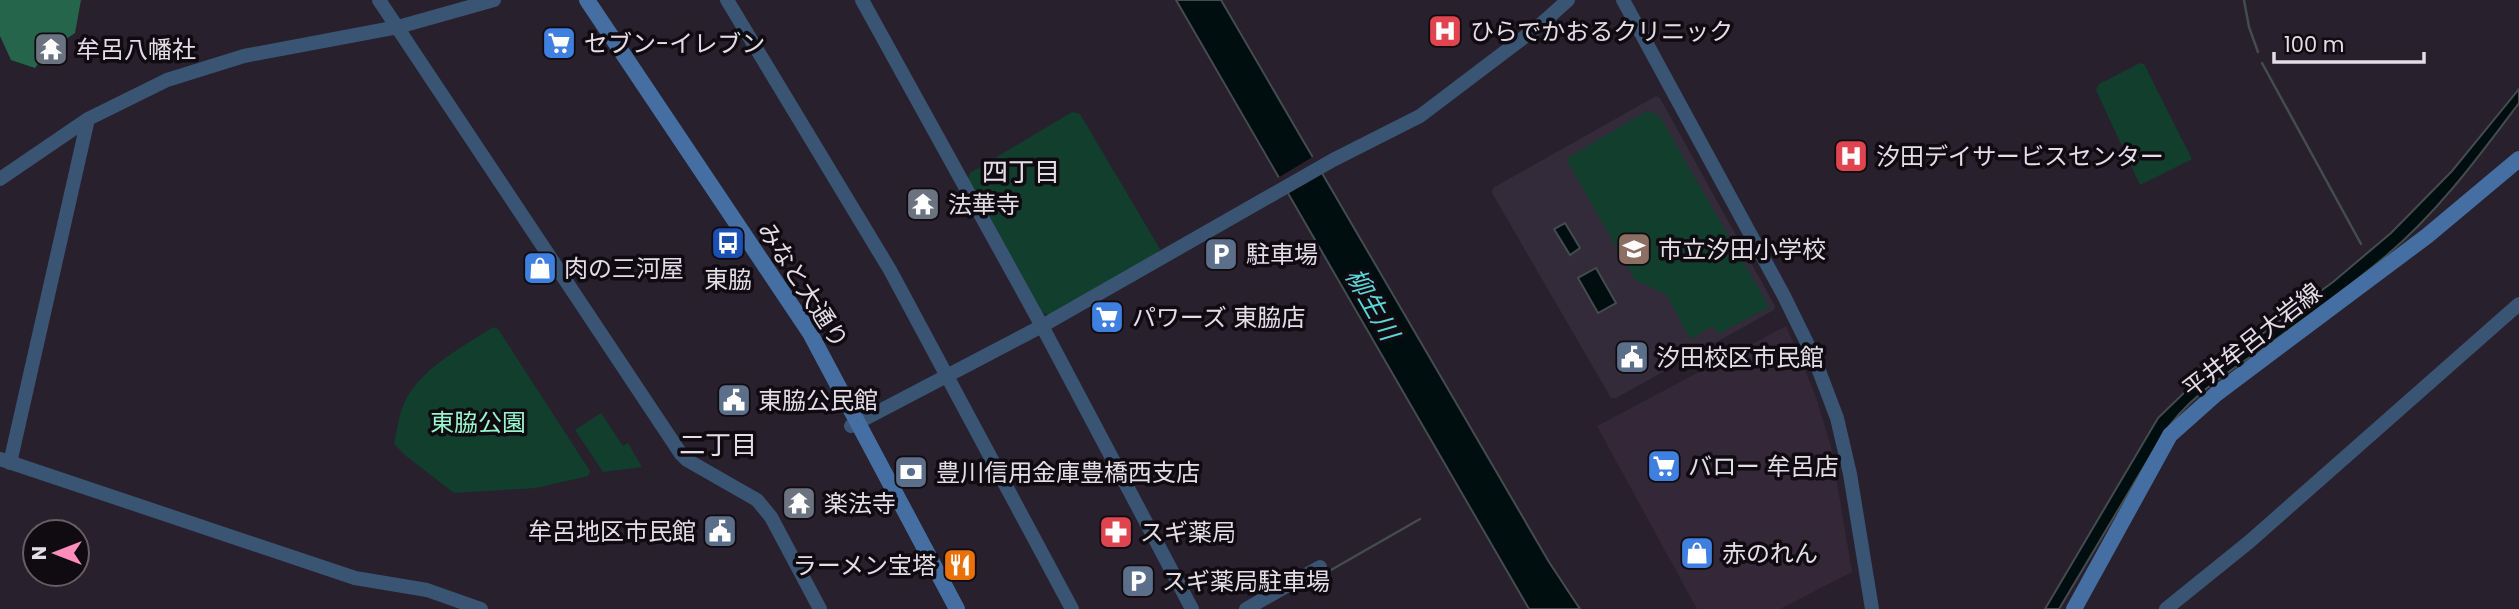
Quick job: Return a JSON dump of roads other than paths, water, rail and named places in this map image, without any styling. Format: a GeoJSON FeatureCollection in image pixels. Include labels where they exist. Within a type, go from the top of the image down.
{"type":"FeatureCollection","features":[{"type":"Feature","properties":{"kind":"main road","name":"みなと大通り"},"geometry":{"type":"LineString","coordinates":[[577,0],[700,183],[855,424],[957,609]]}},
{"type":"Feature","properties":{"kind":"main road","name":"みなと大通り"},"geometry":{"type":"LineString","coordinates":[[587,0],[810,333],[946,609]]}},
{"type":"Feature","properties":{"kind":"main road","name":"平井牟呂大岩線"},"geometry":{"type":"LineString","coordinates":[[2074,609],[2170,435],[2216,394],[2427,236],[2519,159]]}},
{"type":"Feature","properties":{"kind":"street"},"geometry":{"type":"LineString","coordinates":[[379,0],[681,454],[757,500],[771,517],[820,609]]}},
{"type":"Feature","properties":{"kind":"street"},"geometry":{"type":"LineString","coordinates":[[0,179],[88,119],[167,80],[244,56],[398,27],[494,0]]}},
{"type":"Feature","properties":{"kind":"street"},"geometry":{"type":"LineString","coordinates":[[727,0],[890,270],[1072,609]]}},
{"type":"Feature","properties":{"kind":"street"},"geometry":{"type":"LineString","coordinates":[[862,0],[1042,326],[1192,609]]}},
{"type":"Feature","properties":{"kind":"street"},"geometry":{"type":"LineString","coordinates":[[855,424],[1042,326],[1333,160],[1420,116],[1569,0]]}},
{"type":"Feature","properties":{"kind":"street"},"geometry":{"type":"LineString","coordinates":[[1623,0],[1784,296],[1813,355],[1837,418],[1850,474],[1872,609]]}},
{"type":"Feature","properties":{"kind":"street"},"geometry":{"type":"LineString","coordinates":[[88,119],[5,461],[355,578],[427,590],[462,600],[481,609]]}},
{"type":"Feature","properties":{"kind":"street"},"geometry":{"type":"LineString","coordinates":[[2166,609],[2249,542],[2519,303]]}},
{"type":"Feature","properties":{"kind":"street"},"geometry":{"type":"LineString","coordinates":[[1246,609],[1320,567]]}},
{"type":"Feature","properties":{"kind":"water","name":"柳生川"},"geometry":{"type":"Polygon","coordinates":[[[1176,0],[1221,0],[1549,562],[1580,609],[1529,609],[1176,0]]]}},
{"type":"Feature","properties":{"kind":"water"},"geometry":{"type":"Polygon","coordinates":[[[2519,89],[2519,103],[2487,145],[2437,206],[2401,243],[2338,294],[2208,387],[2182,411],[2161,438],[2059,609],[2045,609],[2158,418],[2190,387],[2333,282],[2391,233],[2452,171],[2519,89]]]}},
{"type":"Feature","properties":{"kind":"water"},"geometry":{"type":"Polygon","coordinates":[[[1565,223],[1580,248],[1570,255],[1554,229],[1565,223]]]}},
{"type":"Feature","properties":{"kind":"water"},"geometry":{"type":"Polygon","coordinates":[[[1596,268],[1616,303],[1598,313],[1578,278],[1596,268]]]}},
{"type":"Feature","properties":{"kind":"waterway"},"geometry":{"type":"LineString","coordinates":[[2244,0],[2249,27],[2258,52]]}},
{"type":"Feature","properties":{"kind":"waterway"},"geometry":{"type":"LineString","coordinates":[[2262,63],[2361,244]]}},
{"type":"Feature","properties":{"kind":"waterway"},"geometry":{"type":"LineString","coordinates":[[1331,570],[1420,519]]}},
{"type":"Feature","properties":{"kind":"place","name":"ひらでかおるクリニック"},"geometry":{"type":"Point","coordinates":[1445,31]}},
{"type":"Feature","properties":{"kind":"place","name":"セブン-イレブン"},"geometry":{"type":"Point","coordinates":[559,43]}},
{"type":"Feature","properties":{"kind":"place","name":"牟呂八幡社"},"geometry":{"type":"Point","coordinates":[51,49]}},
{"type":"Feature","properties":{"kind":"place","name":"汐田デイサービスセンター"},"geometry":{"type":"Point","coordinates":[1851,156]}},
{"type":"Feature","properties":{"kind":"place","name":"法華寺"},"geometry":{"type":"Point","coordinates":[923,204]}},
{"type":"Feature","properties":{"kind":"place","name":"東脇"},"geometry":{"type":"Point","coordinates":[728,243]}},
{"type":"Feature","properties":{"kind":"place","name":"市立汐田小学校"},"geometry":{"type":"Point","coordinates":[1634,249]}},
{"type":"Feature","properties":{"kind":"place","name":"駐車場"},"geometry":{"type":"Point","coordinates":[1221,254]}},
{"type":"Feature","properties":{"kind":"place","name":"肉の三河屋"},"geometry":{"type":"Point","coordinates":[540,268]}},
{"type":"Feature","properties":{"kind":"place","name":"パワーズ 東脇店"},"geometry":{"type":"Point","coordinates":[1107,317]}},
{"type":"Feature","properties":{"kind":"place","name":"汐田校区市民館"},"geometry":{"type":"Point","coordinates":[1632,357]}},
{"type":"Feature","properties":{"kind":"place","name":"東脇公民館"},"geometry":{"type":"Point","coordinates":[734,400]}},
{"type":"Feature","properties":{"kind":"place","name":"バロー 牟呂店"},"geometry":{"type":"Point","coordinates":[1664,466]}},
{"type":"Feature","properties":{"kind":"place","name":"豊川信用金庫豊橋西支店"},"geometry":{"type":"Point","coordinates":[911,472]}},
{"type":"Feature","properties":{"kind":"place","name":"楽法寺"},"geometry":{"type":"Point","coordinates":[799,503]}},
{"type":"Feature","properties":{"kind":"place","name":"牟呂地区市民館"},"geometry":{"type":"Point","coordinates":[720,531]}},
{"type":"Feature","properties":{"kind":"place","name":"スギ薬局"},"geometry":{"type":"Point","coordinates":[1116,532]}},
{"type":"Feature","properties":{"kind":"place","name":"赤のれん"},"geometry":{"type":"Point","coordinates":[1697,553]}},
{"type":"Feature","properties":{"kind":"place","name":"ラーメン宝塔"},"geometry":{"type":"Point","coordinates":[960,565]}},
{"type":"Feature","properties":{"kind":"place","name":"スギ薬局駐車場"},"geometry":{"type":"Point","coordinates":[1138,581]}},
{"type":"Feature","properties":{"kind":"district","name":"四丁目"},"geometry":{"type":"Point","coordinates":[1021,172]}},
{"type":"Feature","properties":{"kind":"district","name":"二丁目"},"geometry":{"type":"Point","coordinates":[718,445]}},
{"type":"Feature","properties":{"kind":"park label","name":"東脇公園"},"geometry":{"type":"Point","coordinates":[478,422]}}]}
